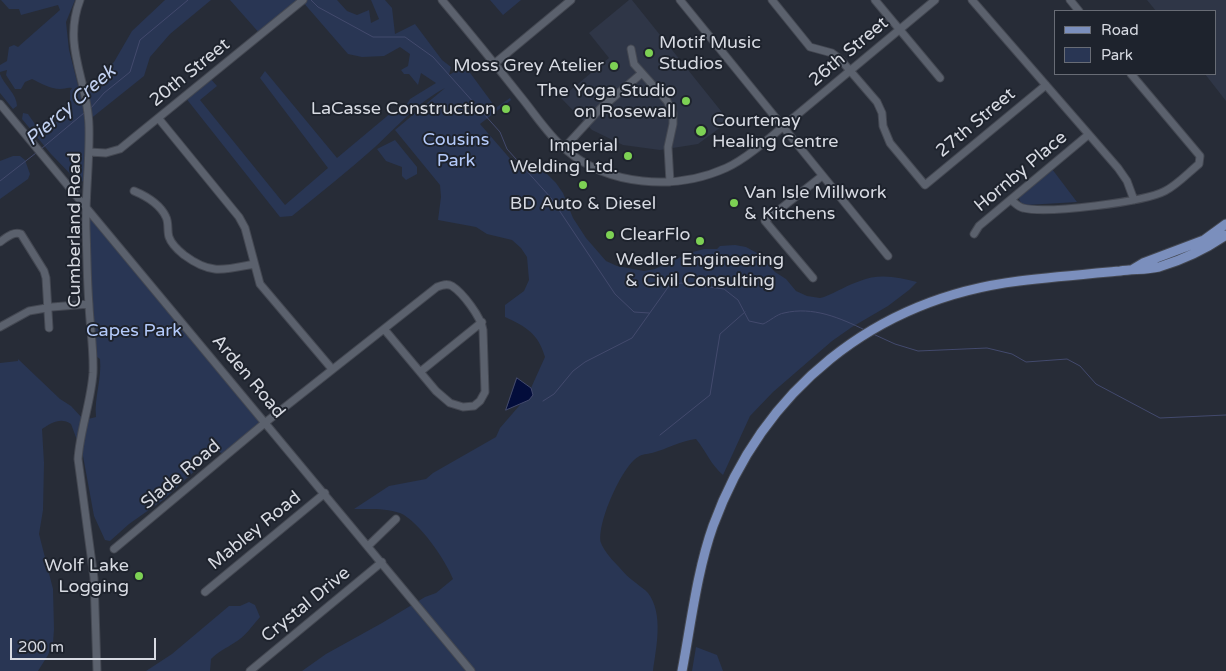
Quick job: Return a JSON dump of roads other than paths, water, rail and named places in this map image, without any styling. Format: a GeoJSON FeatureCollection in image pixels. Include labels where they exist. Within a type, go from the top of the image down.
{"type":"FeatureCollection","features":[{"type":"Feature","properties":{"kind":"main road"},"geometry":{"type":"LineString","coordinates":[[1133,269],[1142,263],[1204,240],[1226,224]]}},
{"type":"Feature","properties":{"kind":"main road"},"geometry":{"type":"LineString","coordinates":[[682,671],[706,548],[727,491],[742,460],[761,432],[783,403],[814,372],[871,330],[925,304],[972,289],[1022,281],[1158,267],[1186,257],[1226,235]]}},
{"type":"Feature","properties":{"kind":"street","name":"Cumberland Road"},"geometry":{"type":"LineString","coordinates":[[80,0],[76,11],[73,39],[74,51],[89,110],[90,152],[87,207],[93,374],[79,444],[78,459],[94,578],[97,671]]}},
{"type":"Feature","properties":{"kind":"street","name":"20th Street"},"geometry":{"type":"LineString","coordinates":[[90,152],[106,153],[120,150],[303,0]]}},
{"type":"Feature","properties":{"kind":"street","name":"26th Street"},"geometry":{"type":"LineString","coordinates":[[442,0],[564,148],[596,168],[645,182],[691,180],[727,167],[782,127],[935,0]]}},
{"type":"Feature","properties":{"kind":"street"},"geometry":{"type":"LineString","coordinates":[[494,64],[571,0]]}},
{"type":"Feature","properties":{"kind":"street"},"geometry":{"type":"LineString","coordinates":[[680,0],[888,256]]}},
{"type":"Feature","properties":{"kind":"street"},"geometry":{"type":"LineString","coordinates":[[772,0],[810,47],[832,53],[851,71]]}},
{"type":"Feature","properties":{"kind":"street"},"geometry":{"type":"LineString","coordinates":[[875,0],[940,78]]}},
{"type":"Feature","properties":{"kind":"street"},"geometry":{"type":"LineString","coordinates":[[972,0],[1046,84],[1088,136],[1118,168],[1127,181],[1134,200]]}},
{"type":"Feature","properties":{"kind":"street"},"geometry":{"type":"LineString","coordinates":[[1070,0],[1078,10]]}},
{"type":"Feature","properties":{"kind":"street"},"geometry":{"type":"LineString","coordinates":[[631,49],[634,64],[667,101],[673,113],[673,124],[668,147],[670,182]]}},
{"type":"Feature","properties":{"kind":"street","name":"27th Street"},"geometry":{"type":"LineString","coordinates":[[851,71],[877,102],[882,113],[883,126],[890,143],[925,185],[1046,84]]}},
{"type":"Feature","properties":{"kind":"street"},"geometry":{"type":"LineString","coordinates":[[564,148],[600,109],[642,73]]}},
{"type":"Feature","properties":{"kind":"street"},"geometry":{"type":"LineString","coordinates":[[1011,200],[1020,208],[1029,210],[1077,208],[1134,200],[1165,191],[1199,164],[1200,156],[1132,75]]}},
{"type":"Feature","properties":{"kind":"street","name":"Arden Road"},"geometry":{"type":"LineString","coordinates":[[0,104],[471,671]]}},
{"type":"Feature","properties":{"kind":"street"},"geometry":{"type":"LineString","coordinates":[[159,119],[239,217],[245,228],[260,284],[332,369]]}},
{"type":"Feature","properties":{"kind":"street","name":"Hornby Place"},"geometry":{"type":"LineString","coordinates":[[974,234],[979,226],[1088,136]]}},
{"type":"Feature","properties":{"kind":"street"},"geometry":{"type":"LineString","coordinates":[[758,226],[822,176]]}},
{"type":"Feature","properties":{"kind":"street"},"geometry":{"type":"LineString","coordinates":[[69,186],[80,190],[88,186]]}},
{"type":"Feature","properties":{"kind":"street"},"geometry":{"type":"LineString","coordinates":[[134,191],[150,198],[166,217],[170,238],[180,252],[197,265],[209,269],[224,270],[254,264]]}},
{"type":"Feature","properties":{"kind":"street"},"geometry":{"type":"LineString","coordinates":[[766,220],[813,278]]}},
{"type":"Feature","properties":{"kind":"street"},"geometry":{"type":"LineString","coordinates":[[0,242],[17,232],[21,234],[44,271],[49,328]]}},
{"type":"Feature","properties":{"kind":"street","name":"Slade Road"},"geometry":{"type":"LineString","coordinates":[[114,549],[266,422],[437,287],[445,284],[452,286],[482,322]]}},
{"type":"Feature","properties":{"kind":"street"},"geometry":{"type":"LineString","coordinates":[[0,327],[23,313],[48,307],[89,304]]}},
{"type":"Feature","properties":{"kind":"street"},"geometry":{"type":"LineString","coordinates":[[420,372],[482,322]]}},
{"type":"Feature","properties":{"kind":"street"},"geometry":{"type":"LineString","coordinates":[[384,329],[436,391],[450,403],[463,407],[474,406],[480,401],[485,392],[482,322]]}},
{"type":"Feature","properties":{"kind":"street","name":"Mabley Road"},"geometry":{"type":"LineString","coordinates":[[205,592],[325,494]]}},
{"type":"Feature","properties":{"kind":"street"},"geometry":{"type":"LineString","coordinates":[[368,546],[396,519]]}},
{"type":"Feature","properties":{"kind":"street","name":"Crystal Drive"},"geometry":{"type":"LineString","coordinates":[[250,671],[382,562]]}},
{"type":"Feature","properties":{"kind":"waterway","name":"Piercy Creek"},"geometry":{"type":"LineString","coordinates":[[91,108],[104,93],[130,72],[140,40],[188,0]]}},
{"type":"Feature","properties":{"kind":"waterway","name":"Piercy Creek"},"geometry":{"type":"LineString","coordinates":[[311,0],[318,7],[373,37],[405,37],[433,57],[500,132],[507,149],[551,198],[615,294],[634,312],[649,313]]}},
{"type":"Feature","properties":{"kind":"waterway","name":"Piercy Creek"},"geometry":{"type":"LineString","coordinates":[[41,149],[84,113]]}},
{"type":"Feature","properties":{"kind":"waterway","name":"Piercy Creek"},"geometry":{"type":"LineString","coordinates":[[0,181],[36,153]]}},
{"type":"Feature","properties":{"kind":"waterway","name":"Piercy Creek"},"geometry":{"type":"LineString","coordinates":[[543,401],[554,394],[573,371],[585,362],[632,338],[669,286],[681,283],[724,289],[738,300],[749,321],[763,324],[781,314],[805,311],[826,314],[865,330]]}},
{"type":"Feature","properties":{"kind":"waterway"},"geometry":{"type":"LineString","coordinates":[[660,435],[710,395],[720,334],[745,312]]}},
{"type":"Feature","properties":{"kind":"waterway","name":"Piercy Creek"},"geometry":{"type":"LineString","coordinates":[[873,334],[895,344],[918,351],[987,348],[1012,354],[1026,362],[1067,359],[1080,366],[1096,384],[1160,418],[1226,415]]}},
{"type":"Feature","properties":{"kind":"place","name":"Motif Music Studios"},"geometry":{"type":"Point","coordinates":[649,53]}},
{"type":"Feature","properties":{"kind":"place","name":"Moss Grey Atelier"},"geometry":{"type":"Point","coordinates":[614,66]}},
{"type":"Feature","properties":{"kind":"place","name":"The Yoga Studio on Rosewall"},"geometry":{"type":"Point","coordinates":[686,101]}},
{"type":"Feature","properties":{"kind":"place","name":"LaCasse Construction"},"geometry":{"type":"Point","coordinates":[506,109]}},
{"type":"Feature","properties":{"kind":"place","name":"Courtenay Healing Centre"},"geometry":{"type":"Point","coordinates":[701,131]}},
{"type":"Feature","properties":{"kind":"place","name":"Imperial Welding Ltd."},"geometry":{"type":"Point","coordinates":[628,156]}},
{"type":"Feature","properties":{"kind":"place","name":"BD Auto & Diesel"},"geometry":{"type":"Point","coordinates":[583,185]}},
{"type":"Feature","properties":{"kind":"place","name":"Van Isle Millwork & Kitchens"},"geometry":{"type":"Point","coordinates":[734,203]}},
{"type":"Feature","properties":{"kind":"place","name":"ClearFlo"},"geometry":{"type":"Point","coordinates":[610,235]}},
{"type":"Feature","properties":{"kind":"place","name":"Wedler Engineering & Civil Consulting"},"geometry":{"type":"Point","coordinates":[700,241]}},
{"type":"Feature","properties":{"kind":"place","name":"Wolf Lake Logging"},"geometry":{"type":"Point","coordinates":[139,576]}},
{"type":"Feature","properties":{"kind":"park label","name":"Cousins Park"},"geometry":{"type":"Point","coordinates":[456,150]}},
{"type":"Feature","properties":{"kind":"park label","name":"Capes Park"},"geometry":{"type":"Point","coordinates":[134,331]}}]}
